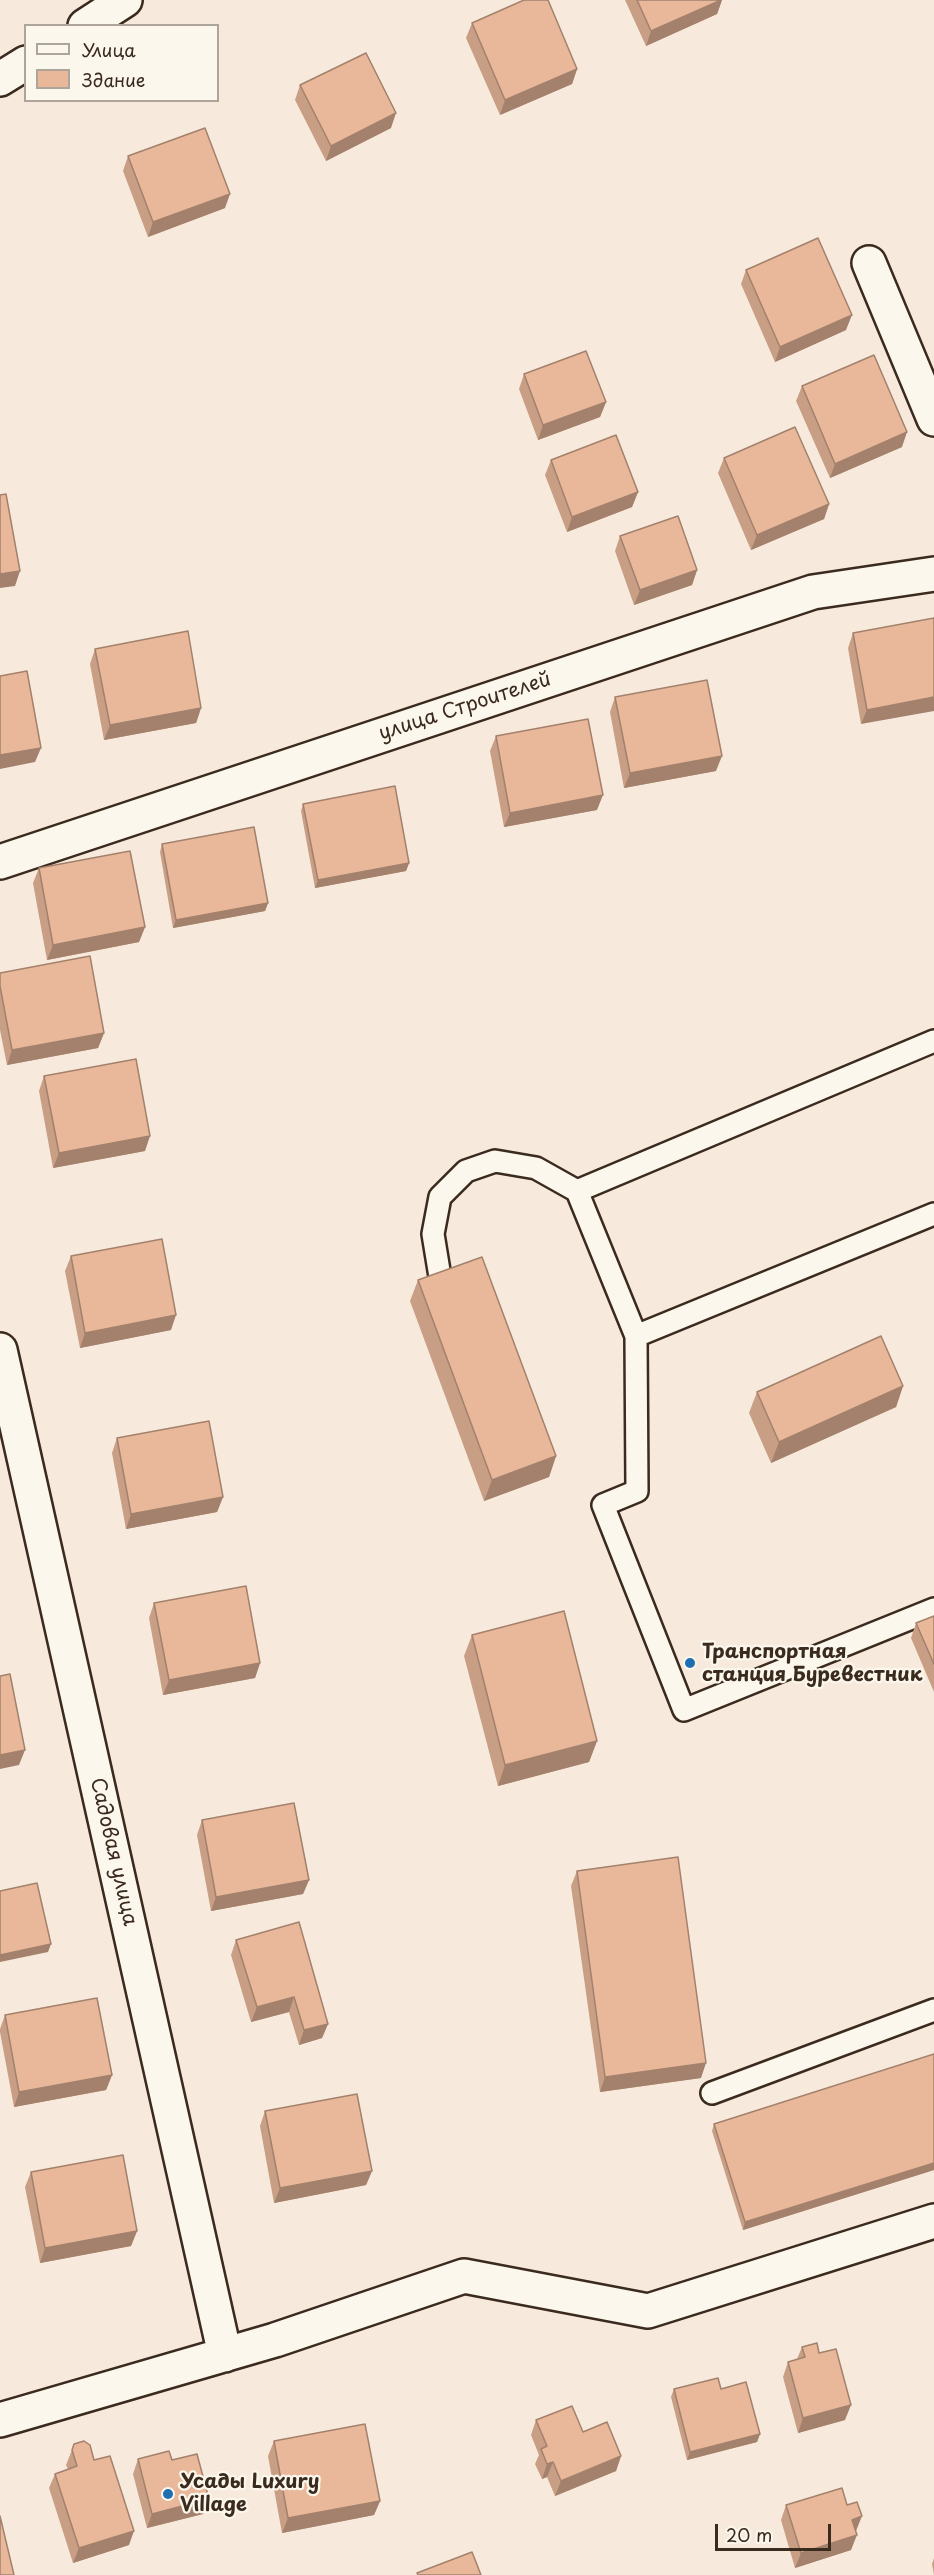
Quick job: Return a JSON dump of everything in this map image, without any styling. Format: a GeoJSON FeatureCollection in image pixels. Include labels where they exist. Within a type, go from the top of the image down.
{"type":"FeatureCollection","features":[{"type":"Feature","properties":{"kind":"street"},"geometry":{"type":"LineString","coordinates":[[87,24],[125,0]]}},
{"type":"Feature","properties":{"kind":"street"},"geometry":{"type":"LineString","coordinates":[[0,79],[24,64]]}},
{"type":"Feature","properties":{"kind":"street"},"geometry":{"type":"LineString","coordinates":[[869,263],[934,419]]}},
{"type":"Feature","properties":{"kind":"street","name":"улица Строителей"},"geometry":{"type":"LineString","coordinates":[[0,862],[813,592],[934,574]]}},
{"type":"Feature","properties":{"kind":"street","name":"Садовая улица"},"geometry":{"type":"LineString","coordinates":[[0,1350],[225,2355]]}},
{"type":"Feature","properties":{"kind":"street"},"geometry":{"type":"LineString","coordinates":[[0,2420],[275,2340],[464,2276],[648,2311],[934,2221]]}},
{"type":"Feature","properties":{"kind":"lane"},"geometry":{"type":"LineString","coordinates":[[577,1191],[934,1041]]}},
{"type":"Feature","properties":{"kind":"lane"},"geometry":{"type":"LineString","coordinates":[[442,1289],[433,1234],[440,1197],[466,1171],[495,1161],[536,1168],[577,1191],[636,1336],[637,1491],[603,1505],[684,1710],[934,1609]]}},
{"type":"Feature","properties":{"kind":"lane"},"geometry":{"type":"LineString","coordinates":[[636,1336],[934,1214]]}},
{"type":"Feature","properties":{"kind":"lane"},"geometry":{"type":"LineString","coordinates":[[712,2093],[934,2010]]}},
{"type":"Feature","properties":{"kind":"building"},"geometry":{"type":"Polygon","coordinates":[[[524,0],[548,0],[577,69],[505,100],[472,23],[524,0]]]}},
{"type":"Feature","properties":{"kind":"building"},"geometry":{"type":"Polygon","coordinates":[[[637,0],[721,0],[651,31],[637,0]]]}},
{"type":"Feature","properties":{"kind":"building"},"geometry":{"type":"Polygon","coordinates":[[[366,53],[396,113],[331,146],[300,85],[366,53]]]}},
{"type":"Feature","properties":{"kind":"building"},"geometry":{"type":"Polygon","coordinates":[[[205,128],[230,194],[153,222],[128,156],[205,128]]]}},
{"type":"Feature","properties":{"kind":"building"},"geometry":{"type":"Polygon","coordinates":[[[818,238],[852,315],[780,347],[746,270],[818,238]]]}},
{"type":"Feature","properties":{"kind":"building"},"geometry":{"type":"Polygon","coordinates":[[[586,351],[606,402],[543,425],[524,374],[586,351]]]}},
{"type":"Feature","properties":{"kind":"building"},"geometry":{"type":"Polygon","coordinates":[[[874,355],[907,432],[835,464],[802,386],[874,355]]]}},
{"type":"Feature","properties":{"kind":"building"},"geometry":{"type":"Polygon","coordinates":[[[795,427],[829,504],[757,535],[724,458],[795,427]]]}},
{"type":"Feature","properties":{"kind":"building"},"geometry":{"type":"Polygon","coordinates":[[[616,435],[638,492],[572,517],[551,460],[616,435]]]}},
{"type":"Feature","properties":{"kind":"building"},"geometry":{"type":"Polygon","coordinates":[[[6,494],[20,571],[0,574],[0,495],[6,494]]]}},
{"type":"Feature","properties":{"kind":"building"},"geometry":{"type":"Polygon","coordinates":[[[678,516],[697,570],[640,590],[620,536],[678,516]]]}},
{"type":"Feature","properties":{"kind":"building"},"geometry":{"type":"Polygon","coordinates":[[[934,618],[934,697],[867,710],[853,633],[934,618]]]}},
{"type":"Feature","properties":{"kind":"building"},"geometry":{"type":"Polygon","coordinates":[[[188,631],[201,708],[110,725],[95,649],[188,631]]]}},
{"type":"Feature","properties":{"kind":"building"},"geometry":{"type":"Polygon","coordinates":[[[27,671],[41,748],[0,755],[0,676],[27,671]]]}},
{"type":"Feature","properties":{"kind":"building"},"geometry":{"type":"Polygon","coordinates":[[[707,680],[722,756],[630,773],[615,697],[707,680]]]}},
{"type":"Feature","properties":{"kind":"building"},"geometry":{"type":"Polygon","coordinates":[[[588,719],[603,795],[510,813],[496,736],[588,719]]]}},
{"type":"Feature","properties":{"kind":"building"},"geometry":{"type":"Polygon","coordinates":[[[395,786],[409,863],[318,880],[303,804],[395,786]]]}},
{"type":"Feature","properties":{"kind":"building"},"geometry":{"type":"Polygon","coordinates":[[[254,827],[268,903],[176,920],[162,844],[254,827]]]}},
{"type":"Feature","properties":{"kind":"building"},"geometry":{"type":"Polygon","coordinates":[[[130,851],[145,927],[53,945],[39,868],[130,851]]]}},
{"type":"Feature","properties":{"kind":"building"},"geometry":{"type":"Polygon","coordinates":[[[90,956],[104,1033],[12,1050],[0,986],[0,973],[90,956]]]}},
{"type":"Feature","properties":{"kind":"building"},"geometry":{"type":"Polygon","coordinates":[[[136,1059],[150,1136],[59,1153],[44,1076],[136,1059]]]}},
{"type":"Feature","properties":{"kind":"building"},"geometry":{"type":"Polygon","coordinates":[[[162,1239],[176,1315],[85,1333],[71,1256],[162,1239]]]}},
{"type":"Feature","properties":{"kind":"building"},"geometry":{"type":"Polygon","coordinates":[[[482,1257],[556,1456],[492,1480],[418,1280],[482,1257]]]}},
{"type":"Feature","properties":{"kind":"building"},"geometry":{"type":"Polygon","coordinates":[[[881,1336],[903,1386],[779,1442],[757,1392],[881,1336]]]}},
{"type":"Feature","properties":{"kind":"building"},"geometry":{"type":"Polygon","coordinates":[[[209,1421],[223,1497],[131,1514],[117,1438],[209,1421]]]}},
{"type":"Feature","properties":{"kind":"building"},"geometry":{"type":"Polygon","coordinates":[[[246,1586],[260,1663],[169,1680],[154,1603],[246,1586]]]}},
{"type":"Feature","properties":{"kind":"building"},"geometry":{"type":"Polygon","coordinates":[[[564,1611],[597,1741],[505,1765],[472,1635],[564,1611]]]}},
{"type":"Feature","properties":{"kind":"building"},"geometry":{"type":"Polygon","coordinates":[[[934,1616],[934,1664],[916,1623],[934,1616]]]}},
{"type":"Feature","properties":{"kind":"building"},"geometry":{"type":"Polygon","coordinates":[[[10,1674],[25,1750],[0,1755],[0,1676],[10,1674]]]}},
{"type":"Feature","properties":{"kind":"building"},"geometry":{"type":"Polygon","coordinates":[[[294,1803],[309,1880],[216,1897],[202,1820],[294,1803]]]}},
{"type":"Feature","properties":{"kind":"building"},"geometry":{"type":"Polygon","coordinates":[[[678,1857],[706,2063],[605,2077],[577,1871],[678,1857]]]}},
{"type":"Feature","properties":{"kind":"building"},"geometry":{"type":"Polygon","coordinates":[[[37,1883],[51,1944],[0,1955],[0,1891],[37,1883]]]}},
{"type":"Feature","properties":{"kind":"building"},"geometry":{"type":"Polygon","coordinates":[[[299,1922],[328,2024],[304,2030],[294,1997],[257,2007],[236,1940],[299,1922]]]}},
{"type":"Feature","properties":{"kind":"building"},"geometry":{"type":"Polygon","coordinates":[[[97,1998],[112,2075],[19,2092],[5,2015],[97,1998]]]}},
{"type":"Feature","properties":{"kind":"building"},"geometry":{"type":"Polygon","coordinates":[[[934,2054],[934,2163],[745,2222],[714,2124],[934,2054]]]}},
{"type":"Feature","properties":{"kind":"building"},"geometry":{"type":"Polygon","coordinates":[[[357,2094],[372,2171],[280,2188],[265,2111],[357,2094]]]}},
{"type":"Feature","properties":{"kind":"building"},"geometry":{"type":"Polygon","coordinates":[[[123,2155],[137,2231],[45,2248],[31,2172],[123,2155]]]}},
{"type":"Feature","properties":{"kind":"building"},"geometry":{"type":"Polygon","coordinates":[[[817,2343],[819,2353],[836,2349],[851,2405],[803,2418],[788,2362],[805,2357],[802,2347],[817,2343]]]}},
{"type":"Feature","properties":{"kind":"building"},"geometry":{"type":"Polygon","coordinates":[[[718,2378],[721,2389],[746,2382],[760,2434],[690,2452],[674,2389],[718,2378]]]}},
{"type":"Feature","properties":{"kind":"building"},"geometry":{"type":"Polygon","coordinates":[[[572,2406],[583,2432],[607,2422],[621,2456],[561,2481],[553,2462],[547,2464],[541,2449],[547,2446],[536,2420],[572,2406]]]}},
{"type":"Feature","properties":{"kind":"building"},"geometry":{"type":"Polygon","coordinates":[[[365,2424],[380,2501],[288,2518],[274,2441],[365,2424]]]}},
{"type":"Feature","properties":{"kind":"building"},"geometry":{"type":"Polygon","coordinates":[[[84,2441],[90,2445],[94,2460],[110,2456],[134,2531],[79,2548],[55,2474],[77,2466],[72,2450],[74,2444],[84,2441]]]}},
{"type":"Feature","properties":{"kind":"building","name":"Усады Luxury Village"},"geometry":{"type":"Polygon","coordinates":[[[169,2451],[172,2460],[197,2454],[209,2499],[152,2514],[138,2459],[169,2451]]]}},
{"type":"Feature","properties":{"kind":"building"},"geometry":{"type":"Polygon","coordinates":[[[842,2488],[847,2505],[857,2502],[862,2516],[852,2520],[857,2535],[801,2553],[786,2505],[842,2488]]]}},
{"type":"Feature","properties":{"kind":"building"},"geometry":{"type":"Polygon","coordinates":[[[0,2516],[14,2575],[0,2575],[0,2516]]]}},
{"type":"Feature","properties":{"kind":"building"},"geometry":{"type":"Polygon","coordinates":[[[472,2552],[481,2575],[418,2575],[417,2573],[472,2552]]]}},
{"type":"Feature","properties":{"kind":"place","name":"Транспортная станция Буревестник"},"geometry":{"type":"Point","coordinates":[690,1663]}},
{"type":"Feature","properties":{"kind":"place","name":"Усады Luxury Village"},"geometry":{"type":"Point","coordinates":[168,2494]}}]}
